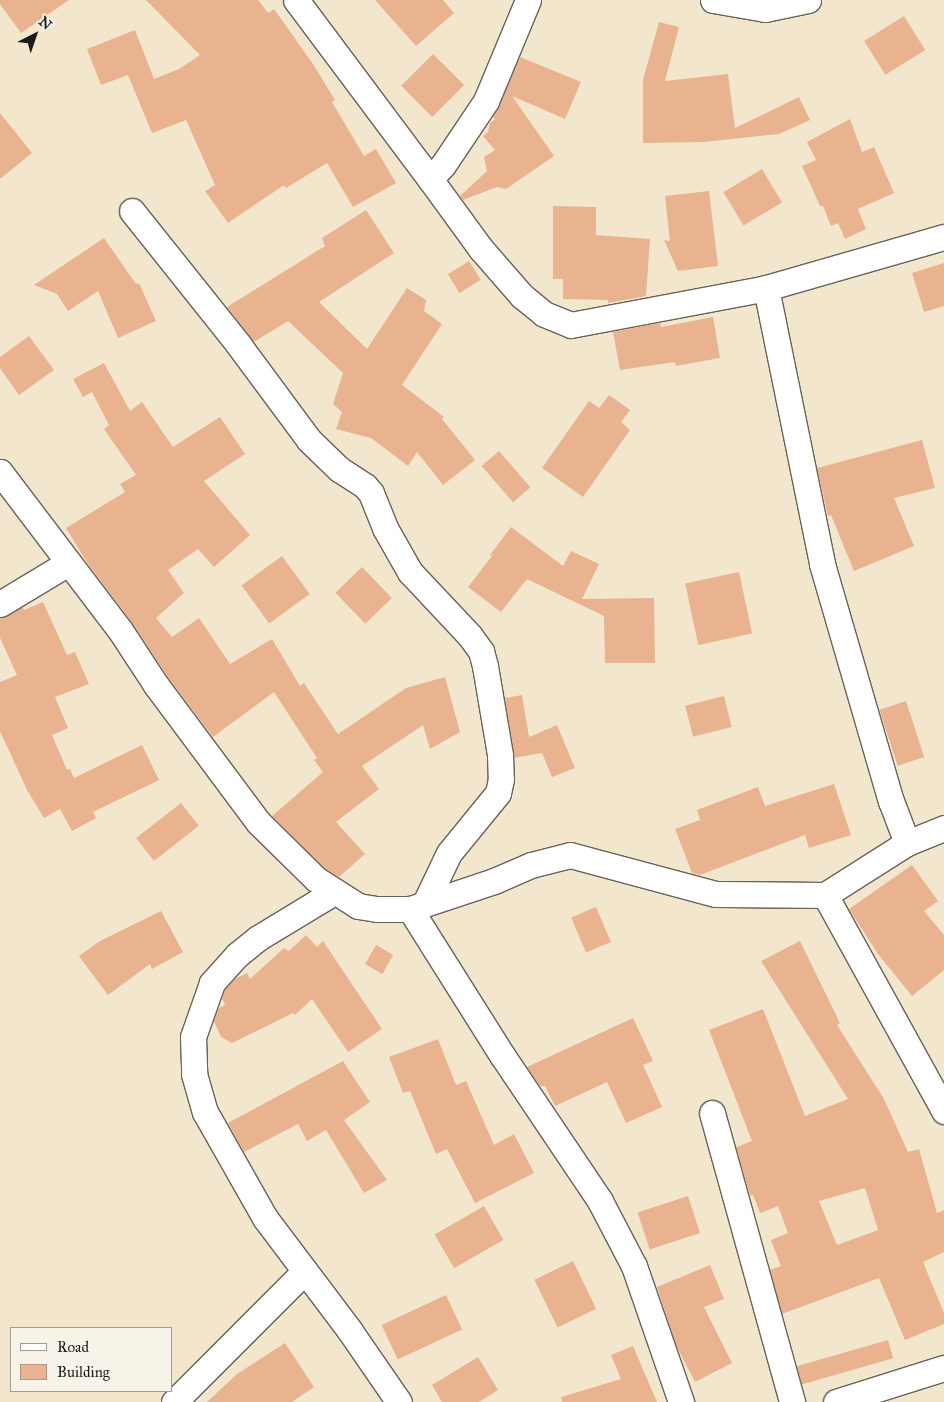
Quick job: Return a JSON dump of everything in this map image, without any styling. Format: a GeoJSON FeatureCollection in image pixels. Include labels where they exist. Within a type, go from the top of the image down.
{"type":"FeatureCollection","features":[{"type":"Feature","properties":{"kind":"street"},"geometry":{"type":"LineString","coordinates":[[296,0],[481,249],[522,296],[544,314],[571,325],[766,288],[944,237]]}},
{"type":"Feature","properties":{"kind":"street"},"geometry":{"type":"LineString","coordinates":[[430,179],[443,165],[486,101],[528,0]]}},
{"type":"Feature","properties":{"kind":"street"},"geometry":{"type":"LineString","coordinates":[[713,0],[765,9],[808,0]]}},
{"type":"Feature","properties":{"kind":"street"},"geometry":{"type":"LineString","coordinates":[[132,211],[238,344],[309,440],[339,469],[365,486],[371,493],[385,528],[410,572],[470,636],[481,651],[500,755],[501,780],[498,793],[449,853],[417,906]]}},
{"type":"Feature","properties":{"kind":"street"},"geometry":{"type":"LineString","coordinates":[[766,288],[822,564],[892,801],[907,843]]}},
{"type":"Feature","properties":{"kind":"street"},"geometry":{"type":"LineString","coordinates":[[0,472],[120,630],[156,685],[259,823],[316,879],[358,906],[377,910],[417,906],[494,881],[531,865],[570,856],[716,894],[825,895],[907,843],[944,828]]}},
{"type":"Feature","properties":{"kind":"street"},"geometry":{"type":"LineString","coordinates":[[0,604],[68,563]]}},
{"type":"Feature","properties":{"kind":"street"},"geometry":{"type":"LineString","coordinates":[[334,892],[258,938],[237,955],[212,983],[192,1037],[194,1074],[205,1112],[265,1218],[350,1330],[399,1402]]}},
{"type":"Feature","properties":{"kind":"street"},"geometry":{"type":"LineString","coordinates":[[825,895],[933,1070],[942,1100]]}},
{"type":"Feature","properties":{"kind":"street"},"geometry":{"type":"LineString","coordinates":[[417,906],[502,1055],[600,1201],[634,1266],[681,1402]]}},
{"type":"Feature","properties":{"kind":"street"},"geometry":{"type":"LineString","coordinates":[[712,1113],[792,1402]]}},
{"type":"Feature","properties":{"kind":"street"},"geometry":{"type":"LineString","coordinates":[[174,1402],[305,1271]]}},
{"type":"Feature","properties":{"kind":"street"},"geometry":{"type":"LineString","coordinates":[[836,1402],[944,1368]]}},
{"type":"Feature","properties":{"kind":"building"},"geometry":{"type":"Polygon","coordinates":[[[0,0],[69,0],[21,33],[0,4],[0,0]]]}},
{"type":"Feature","properties":{"kind":"building"},"geometry":{"type":"Polygon","coordinates":[[[146,0],[258,0],[268,13],[274,9],[313,64],[335,100],[332,102],[364,156],[376,149],[396,183],[353,207],[327,163],[286,188],[284,185],[228,223],[205,191],[215,185],[186,120],[152,133],[128,75],[101,85],[87,49],[135,30],[154,79],[179,69],[200,55],[146,0]]]}},
{"type":"Feature","properties":{"kind":"building"},"geometry":{"type":"Polygon","coordinates":[[[375,0],[443,0],[454,13],[416,46],[375,0]]]}},
{"type":"Feature","properties":{"kind":"building"},"geometry":{"type":"Polygon","coordinates":[[[904,16],[925,50],[885,75],[864,41],[904,16]]]}},
{"type":"Feature","properties":{"kind":"building"},"geometry":{"type":"Polygon","coordinates":[[[659,22],[679,27],[665,81],[728,74],[735,128],[799,97],[810,120],[779,134],[704,142],[643,143],[643,80],[659,22]]]}},
{"type":"Feature","properties":{"kind":"building"},"geometry":{"type":"Polygon","coordinates":[[[433,54],[464,85],[432,117],[401,86],[433,54]]]}},
{"type":"Feature","properties":{"kind":"building"},"geometry":{"type":"Polygon","coordinates":[[[520,57],[581,82],[565,119],[512,96],[554,156],[506,189],[497,187],[463,200],[460,196],[487,171],[484,157],[495,150],[483,136],[488,132],[490,123],[495,119],[493,117],[520,57]]]}},
{"type":"Feature","properties":{"kind":"building"},"geometry":{"type":"Polygon","coordinates":[[[0,113],[32,153],[0,179],[0,113]]]}},
{"type":"Feature","properties":{"kind":"building"},"geometry":{"type":"Polygon","coordinates":[[[850,119],[862,152],[874,147],[894,193],[858,209],[866,229],[845,239],[838,223],[831,226],[823,206],[820,206],[802,166],[816,160],[807,142],[850,119]]]}},
{"type":"Feature","properties":{"kind":"building"},"geometry":{"type":"Polygon","coordinates":[[[762,169],[782,202],[744,226],[723,192],[762,169]]]}},
{"type":"Feature","properties":{"kind":"building"},"geometry":{"type":"Polygon","coordinates":[[[709,191],[718,266],[678,271],[664,240],[670,241],[665,196],[709,191]]]}},
{"type":"Feature","properties":{"kind":"building"},"geometry":{"type":"Polygon","coordinates":[[[553,206],[596,207],[596,235],[650,239],[646,296],[608,303],[608,300],[563,299],[563,279],[553,279],[553,206]]]}},
{"type":"Feature","properties":{"kind":"building"},"geometry":{"type":"Polygon","coordinates":[[[366,210],[394,253],[319,302],[367,349],[407,288],[426,300],[424,311],[442,324],[402,385],[444,417],[442,419],[475,460],[443,485],[417,452],[408,466],[371,438],[336,429],[342,412],[333,404],[343,373],[288,321],[254,342],[227,307],[325,246],[322,238],[366,210]]]}},
{"type":"Feature","properties":{"kind":"building"},"geometry":{"type":"Polygon","coordinates":[[[104,238],[136,284],[139,283],[156,321],[118,338],[98,291],[68,311],[57,294],[34,285],[104,238]]]}},
{"type":"Feature","properties":{"kind":"building"},"geometry":{"type":"Polygon","coordinates":[[[469,261],[481,280],[459,293],[448,274],[469,261]]]}},
{"type":"Feature","properties":{"kind":"building"},"geometry":{"type":"Polygon","coordinates":[[[944,263],[944,306],[924,312],[912,273],[944,263]]]}},
{"type":"Feature","properties":{"kind":"building"},"geometry":{"type":"Polygon","coordinates":[[[713,317],[720,358],[676,366],[675,362],[620,370],[613,332],[660,323],[661,327],[713,317]]]}},
{"type":"Feature","properties":{"kind":"building"},"geometry":{"type":"Polygon","coordinates":[[[29,336],[54,370],[19,395],[0,368],[0,357],[29,336]]]}},
{"type":"Feature","properties":{"kind":"building"},"geometry":{"type":"Polygon","coordinates":[[[104,363],[130,411],[142,402],[173,447],[220,417],[245,454],[204,481],[250,535],[214,567],[198,549],[168,570],[184,593],[156,618],[172,637],[199,618],[230,664],[272,639],[300,686],[304,683],[338,734],[406,688],[445,677],[460,732],[430,749],[423,725],[362,766],[379,789],[336,822],[365,854],[339,877],[325,868],[272,816],[323,772],[314,760],[317,758],[274,692],[213,737],[88,564],[66,528],[125,492],[120,484],[136,475],[104,429],[109,425],[92,392],[83,397],[73,379],[104,363]]]}},
{"type":"Feature","properties":{"kind":"building"},"geometry":{"type":"Polygon","coordinates":[[[609,395],[630,410],[621,422],[630,430],[583,497],[542,468],[589,401],[599,408],[609,395]]]}},
{"type":"Feature","properties":{"kind":"building"},"geometry":{"type":"Polygon","coordinates":[[[922,440],[935,488],[894,498],[914,546],[854,571],[831,515],[828,516],[817,468],[922,440]]]}},
{"type":"Feature","properties":{"kind":"building"},"geometry":{"type":"Polygon","coordinates":[[[499,451],[530,487],[513,502],[482,466],[499,451]]]}},
{"type":"Feature","properties":{"kind":"building"},"geometry":{"type":"Polygon","coordinates":[[[511,527],[563,566],[571,551],[599,564],[582,599],[654,598],[655,663],[605,663],[604,616],[527,579],[501,612],[468,587],[511,527]]]}},
{"type":"Feature","properties":{"kind":"building"},"geometry":{"type":"Polygon","coordinates":[[[282,556],[310,594],[269,623],[242,585],[282,556]]]}},
{"type":"Feature","properties":{"kind":"building"},"geometry":{"type":"Polygon","coordinates":[[[362,567],[392,598],[365,624],[335,593],[362,567]]]}},
{"type":"Feature","properties":{"kind":"building"},"geometry":{"type":"Polygon","coordinates":[[[739,572],[752,634],[698,645],[685,583],[739,572]]]}},
{"type":"Feature","properties":{"kind":"building"},"geometry":{"type":"Polygon","coordinates":[[[43,602],[67,655],[75,652],[89,684],[55,697],[68,728],[52,735],[67,770],[70,769],[74,778],[142,745],[159,780],[93,812],[96,818],[72,831],[60,809],[44,818],[27,790],[0,731],[0,682],[17,675],[0,638],[0,618],[22,607],[24,610],[43,602]]]}},
{"type":"Feature","properties":{"kind":"building"},"geometry":{"type":"Polygon","coordinates":[[[522,695],[529,737],[557,725],[575,768],[552,777],[542,753],[514,758],[505,698],[522,695]]]}},
{"type":"Feature","properties":{"kind":"building"},"geometry":{"type":"Polygon","coordinates":[[[724,696],[732,727],[693,737],[685,706],[724,696]]]}},
{"type":"Feature","properties":{"kind":"building"},"geometry":{"type":"Polygon","coordinates":[[[906,701],[924,757],[898,766],[879,710],[906,701]]]}},
{"type":"Feature","properties":{"kind":"building"},"geometry":{"type":"Polygon","coordinates":[[[834,784],[851,835],[809,848],[805,835],[700,875],[692,873],[675,829],[700,820],[697,810],[758,787],[765,806],[834,784]]]}},
{"type":"Feature","properties":{"kind":"building"},"geometry":{"type":"Polygon","coordinates":[[[181,803],[199,826],[154,861],[136,838],[181,803]]]}},
{"type":"Feature","properties":{"kind":"building"},"geometry":{"type":"Polygon","coordinates":[[[912,865],[938,901],[924,911],[944,935],[944,970],[912,996],[878,954],[849,909],[912,865]]]}},
{"type":"Feature","properties":{"kind":"building"},"geometry":{"type":"Polygon","coordinates":[[[596,907],[611,942],[586,953],[571,918],[596,907]]]}},
{"type":"Feature","properties":{"kind":"building"},"geometry":{"type":"Polygon","coordinates":[[[161,911],[183,952],[152,969],[150,964],[108,995],[79,956],[100,941],[161,911]]]}},
{"type":"Feature","properties":{"kind":"building"},"geometry":{"type":"Polygon","coordinates":[[[306,935],[317,947],[323,941],[382,1029],[348,1052],[312,999],[295,1015],[293,1013],[232,1043],[221,1037],[214,1021],[219,1008],[225,1005],[222,998],[225,990],[235,979],[247,973],[250,979],[284,948],[289,951],[306,935]]]}},
{"type":"Feature","properties":{"kind":"building"},"geometry":{"type":"Polygon","coordinates":[[[800,941],[840,1023],[837,1025],[884,1099],[908,1152],[919,1149],[937,1213],[944,1210],[944,1252],[923,1262],[944,1313],[944,1324],[905,1340],[879,1278],[782,1314],[770,1270],[781,1266],[771,1240],[788,1233],[778,1206],[760,1213],[753,1195],[750,1195],[736,1147],[752,1141],[709,1030],[763,1009],[805,1116],[848,1099],[761,961],[800,941]],[[865,1188],[819,1201],[837,1245],[878,1230],[865,1188]]]}},
{"type":"Feature","properties":{"kind":"building"},"geometry":{"type":"Polygon","coordinates":[[[376,945],[393,955],[382,974],[365,964],[376,945]]]}},
{"type":"Feature","properties":{"kind":"building"},"geometry":{"type":"Polygon","coordinates":[[[633,1018],[653,1061],[643,1065],[662,1107],[626,1123],[607,1082],[555,1106],[545,1086],[540,1086],[527,1067],[633,1018]]]}},
{"type":"Feature","properties":{"kind":"building"},"geometry":{"type":"Polygon","coordinates":[[[438,1039],[456,1085],[466,1081],[494,1145],[514,1134],[534,1173],[475,1203],[447,1149],[436,1154],[410,1091],[403,1093],[389,1057],[438,1039]]]}},
{"type":"Feature","properties":{"kind":"building"},"geometry":{"type":"Polygon","coordinates":[[[343,1061],[370,1102],[344,1120],[387,1180],[364,1193],[326,1130],[307,1141],[298,1124],[244,1152],[228,1123],[343,1061]]]}},
{"type":"Feature","properties":{"kind":"building"},"geometry":{"type":"Polygon","coordinates":[[[688,1196],[700,1233],[650,1249],[638,1212],[688,1196]]]}},
{"type":"Feature","properties":{"kind":"building"},"geometry":{"type":"Polygon","coordinates":[[[484,1206],[504,1240],[454,1268],[435,1234],[484,1206]]]}},
{"type":"Feature","properties":{"kind":"building"},"geometry":{"type":"Polygon","coordinates":[[[573,1261],[596,1309],[558,1327],[534,1280],[573,1261]]]}},
{"type":"Feature","properties":{"kind":"building"},"geometry":{"type":"Polygon","coordinates":[[[710,1265],[724,1299],[704,1307],[732,1363],[695,1382],[676,1345],[657,1287],[710,1265]]]}},
{"type":"Feature","properties":{"kind":"building"},"geometry":{"type":"Polygon","coordinates":[[[446,1295],[462,1329],[398,1359],[382,1325],[446,1295]]]}},
{"type":"Feature","properties":{"kind":"building"},"geometry":{"type":"Polygon","coordinates":[[[888,1340],[893,1358],[802,1384],[797,1366],[888,1340]]]}},
{"type":"Feature","properties":{"kind":"building"},"geometry":{"type":"Polygon","coordinates":[[[285,1343],[314,1387],[292,1402],[207,1402],[237,1374],[285,1343]]]}},
{"type":"Feature","properties":{"kind":"building"},"geometry":{"type":"Polygon","coordinates":[[[633,1346],[657,1402],[562,1402],[561,1397],[621,1379],[611,1355],[633,1346]]]}},
{"type":"Feature","properties":{"kind":"building"},"geometry":{"type":"Polygon","coordinates":[[[478,1357],[498,1390],[479,1402],[442,1402],[432,1385],[478,1357]]]}}]}
